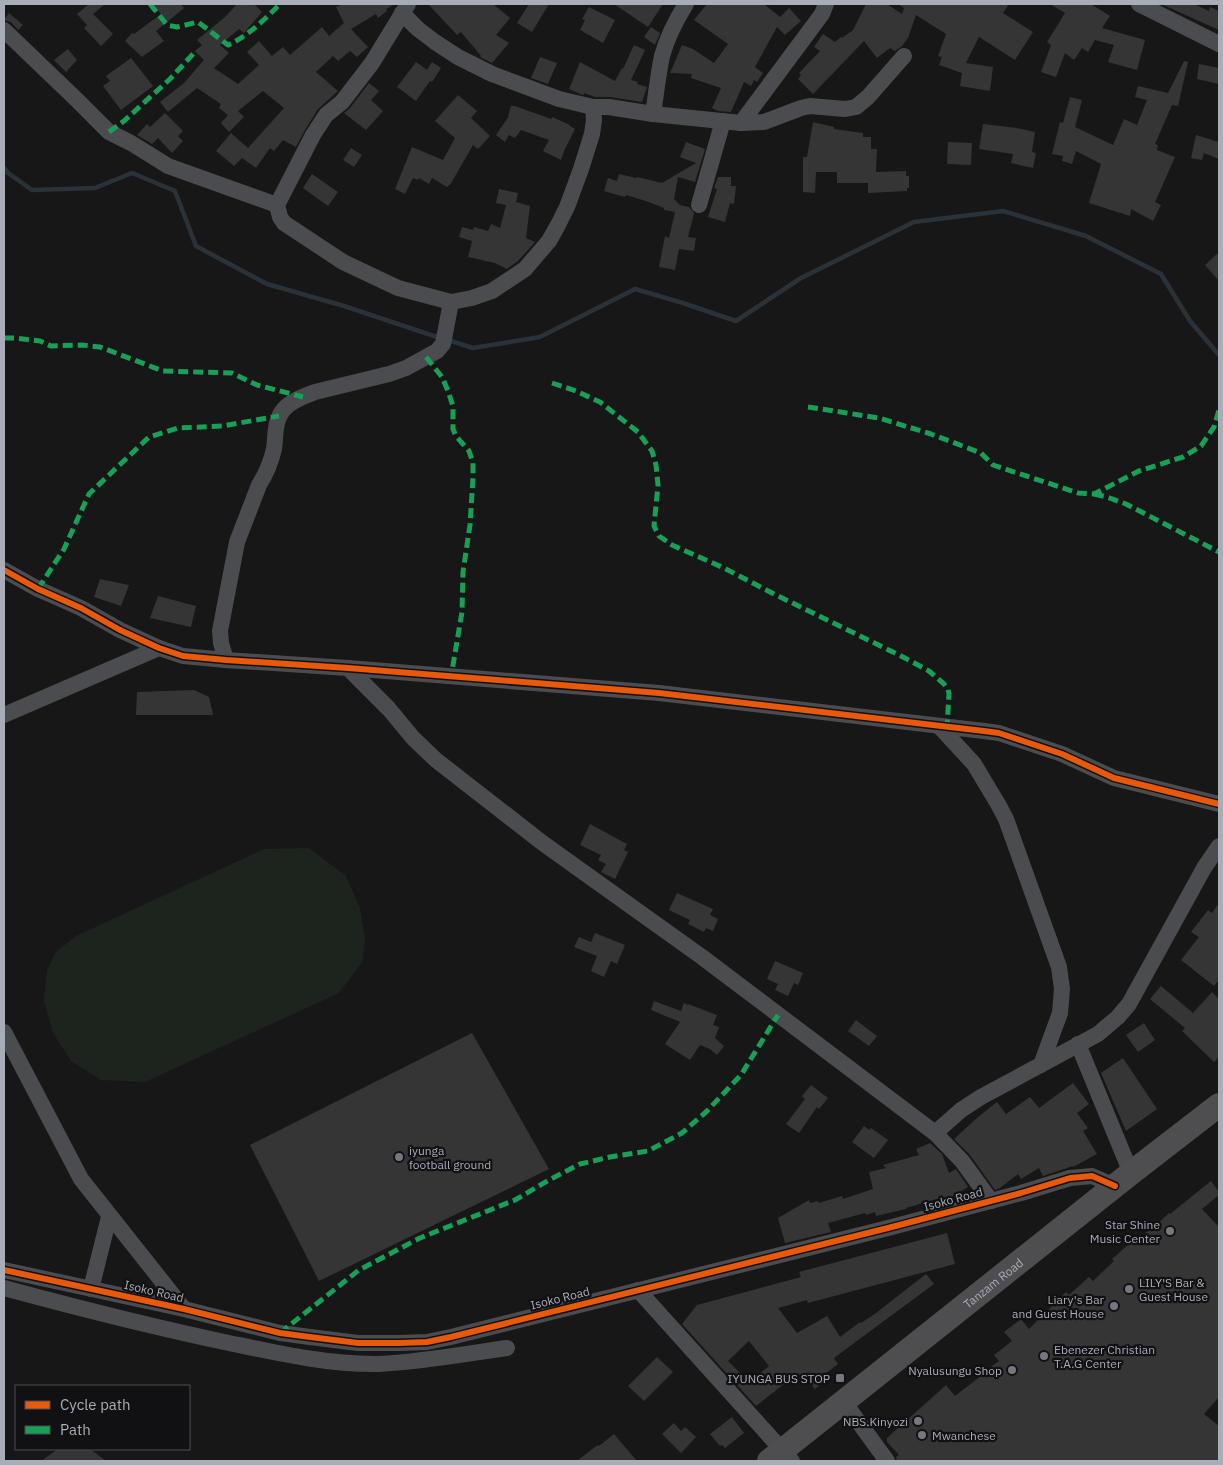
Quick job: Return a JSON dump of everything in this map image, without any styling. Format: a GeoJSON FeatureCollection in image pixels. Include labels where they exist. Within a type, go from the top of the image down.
{"type":"FeatureCollection","features":[{"type":"Feature","properties":{"kind":"highway","name":"Tanzam Road"},"geometry":{"type":"LineString","coordinates":[[781,1458],[844,1402],[1123,1179],[1219,1105]]}},
{"type":"Feature","properties":{"kind":"street"},"geometry":{"type":"LineString","coordinates":[[653,114],[662,57],[676,22],[686,4]]}},
{"type":"Feature","properties":{"kind":"street"},"geometry":{"type":"LineString","coordinates":[[741,123],[822,14],[826,4]]}},
{"type":"Feature","properties":{"kind":"street"},"geometry":{"type":"LineString","coordinates":[[1139,4],[1219,44]]}},
{"type":"Feature","properties":{"kind":"street"},"geometry":{"type":"LineString","coordinates":[[593,107],[592,134],[581,168],[567,207],[549,241],[525,269],[506,283],[485,294],[451,302],[398,288],[343,262],[284,223],[280,217],[277,205],[313,135],[326,115],[342,102],[372,63],[405,9],[418,29],[458,57],[559,99],[593,107],[609,107],[653,114],[741,123],[764,122],[810,106],[846,109],[856,107],[904,56]]}},
{"type":"Feature","properties":{"kind":"street"},"geometry":{"type":"LineString","coordinates":[[4,30],[109,132],[168,166],[277,205]]}},
{"type":"Feature","properties":{"kind":"street"},"geometry":{"type":"LineString","coordinates":[[699,205],[724,121]]}},
{"type":"Feature","properties":{"kind":"street"},"geometry":{"type":"LineString","coordinates":[[226,660],[220,631],[237,542],[268,467],[273,451],[279,416],[294,402],[315,392],[390,374],[406,368],[437,351],[443,344],[451,302]]}},
{"type":"Feature","properties":{"kind":"street"},"geometry":{"type":"LineString","coordinates":[[4,570],[38,589],[81,608],[120,630],[159,648],[183,656],[659,693],[998,733],[1062,754],[1114,778],[1219,804]]}},
{"type":"Feature","properties":{"kind":"street"},"geometry":{"type":"LineString","coordinates":[[4,715],[159,648]]}},
{"type":"Feature","properties":{"kind":"street"},"geometry":{"type":"LineString","coordinates":[[348,668],[390,709],[413,738],[436,760],[544,844],[702,957],[935,1133],[962,1161],[991,1201]]}},
{"type":"Feature","properties":{"kind":"street"},"geometry":{"type":"LineString","coordinates":[[939,726],[974,764],[1006,819],[1059,967],[1062,989],[1060,1013],[1041,1065]]}},
{"type":"Feature","properties":{"kind":"street"},"geometry":{"type":"LineString","coordinates":[[935,1133],[961,1110],[981,1097],[1098,1034],[1118,1017],[1129,1004],[1204,868],[1219,846]]}},
{"type":"Feature","properties":{"kind":"street"},"geometry":{"type":"LineString","coordinates":[[4,1032],[81,1179],[109,1217],[184,1309]]}},
{"type":"Feature","properties":{"kind":"street"},"geometry":{"type":"LineString","coordinates":[[1078,1044],[1123,1179]]}},
{"type":"Feature","properties":{"kind":"street","name":"Isoko Road"},"geometry":{"type":"LineString","coordinates":[[4,1270],[271,1330],[310,1337],[358,1343],[418,1342],[451,1337],[888,1228],[1070,1178],[1092,1176],[1123,1179]]}},
{"type":"Feature","properties":{"kind":"street"},"geometry":{"type":"LineString","coordinates":[[90,1289],[109,1217]]}},
{"type":"Feature","properties":{"kind":"street"},"geometry":{"type":"LineString","coordinates":[[4,1288],[180,1333],[268,1351],[342,1362],[378,1364],[507,1348]]}},
{"type":"Feature","properties":{"kind":"street"},"geometry":{"type":"LineString","coordinates":[[638,1290],[781,1458]]}},
{"type":"Feature","properties":{"kind":"street"},"geometry":{"type":"LineString","coordinates":[[844,1402],[887,1461]]}},
{"type":"Feature","properties":{"kind":"shaded area"},"geometry":{"type":"Polygon","coordinates":[[[309,848],[346,876],[360,908],[365,940],[363,961],[339,993],[145,1082],[101,1080],[71,1061],[53,1033],[44,1001],[47,970],[56,952],[76,936],[264,849],[309,848]]]}},
{"type":"Feature","properties":{"kind":"building"},"geometry":{"type":"Polygon","coordinates":[[[89,4],[105,4],[93,14],[113,34],[101,46],[84,28],[87,25],[77,14],[89,4]]]}},
{"type":"Feature","properties":{"kind":"building"},"geometry":{"type":"Polygon","coordinates":[[[153,4],[181,4],[184,8],[156,31],[164,41],[142,57],[125,41],[132,33],[134,34],[161,14],[153,4]]]}},
{"type":"Feature","properties":{"kind":"building"},"geometry":{"type":"Polygon","coordinates":[[[237,4],[254,4],[262,12],[244,33],[239,29],[220,45],[229,53],[214,68],[238,84],[259,65],[247,52],[259,41],[272,56],[283,47],[290,55],[322,27],[329,36],[344,23],[336,7],[343,4],[395,4],[386,9],[387,11],[378,18],[376,14],[351,29],[368,47],[357,57],[350,51],[338,61],[333,56],[316,72],[338,91],[318,109],[296,147],[283,140],[274,151],[270,148],[256,168],[242,158],[234,166],[216,151],[231,133],[248,148],[284,108],[263,91],[238,111],[244,117],[229,132],[221,123],[228,115],[219,108],[221,104],[197,88],[168,112],[160,102],[184,83],[204,60],[195,51],[202,45],[197,40],[225,17],[237,4]]]}},
{"type":"Feature","properties":{"kind":"building"},"geometry":{"type":"Polygon","coordinates":[[[428,4],[493,4],[510,18],[496,35],[509,43],[492,63],[480,57],[461,32],[457,35],[428,4]]]}},
{"type":"Feature","properties":{"kind":"building"},"geometry":{"type":"Polygon","coordinates":[[[529,4],[549,4],[532,32],[517,23],[529,4]]]}},
{"type":"Feature","properties":{"kind":"building"},"geometry":{"type":"Polygon","coordinates":[[[614,4],[663,4],[648,27],[614,4]]]}},
{"type":"Feature","properties":{"kind":"building"},"geometry":{"type":"Polygon","coordinates":[[[707,4],[764,4],[780,17],[789,8],[801,21],[785,35],[777,27],[755,67],[763,73],[757,82],[754,80],[751,86],[744,82],[731,112],[718,111],[712,108],[721,88],[691,78],[692,74],[670,73],[682,45],[693,49],[714,63],[728,44],[694,20],[707,4]]]}},
{"type":"Feature","properties":{"kind":"building"},"geometry":{"type":"Polygon","coordinates":[[[866,4],[887,4],[902,14],[904,8],[898,4],[1009,4],[1003,13],[1033,32],[1015,60],[979,37],[966,63],[993,67],[990,91],[960,86],[962,73],[939,65],[942,57],[938,56],[946,34],[916,15],[908,38],[902,46],[895,51],[890,48],[877,58],[864,41],[813,94],[798,79],[801,75],[799,73],[820,51],[814,47],[823,34],[835,42],[853,30],[866,4]]]}},
{"type":"Feature","properties":{"kind":"building"},"geometry":{"type":"Polygon","coordinates":[[[1050,4],[1091,4],[1110,16],[1102,28],[1145,40],[1137,70],[1108,62],[1114,45],[1095,40],[1088,52],[1082,48],[1074,60],[1065,53],[1056,77],[1041,72],[1051,45],[1047,42],[1065,13],[1050,4]]]}},
{"type":"Feature","properties":{"kind":"building"},"geometry":{"type":"Polygon","coordinates":[[[1161,4],[1194,4],[1209,11],[1210,7],[1219,11],[1219,30],[1161,4]]]}},
{"type":"Feature","properties":{"kind":"building"},"geometry":{"type":"Polygon","coordinates":[[[589,7],[615,20],[603,43],[580,30],[585,20],[582,19],[589,7]]]}},
{"type":"Feature","properties":{"kind":"building"},"geometry":{"type":"Polygon","coordinates":[[[9,13],[23,25],[18,30],[11,22],[4,20],[9,13]]]}},
{"type":"Feature","properties":{"kind":"building"},"geometry":{"type":"Polygon","coordinates":[[[651,27],[660,33],[655,45],[644,37],[651,27]]]}},
{"type":"Feature","properties":{"kind":"building"},"geometry":{"type":"Polygon","coordinates":[[[634,45],[645,50],[631,80],[647,87],[642,102],[611,97],[595,97],[584,93],[584,95],[580,94],[569,89],[580,62],[615,81],[634,45]]]}},
{"type":"Feature","properties":{"kind":"building"},"geometry":{"type":"Polygon","coordinates":[[[68,49],[77,60],[66,72],[54,60],[68,49]]]}},
{"type":"Feature","properties":{"kind":"building"},"geometry":{"type":"Polygon","coordinates":[[[540,57],[557,63],[548,84],[531,78],[540,57]]]}},
{"type":"Feature","properties":{"kind":"building"},"geometry":{"type":"Polygon","coordinates":[[[131,58],[153,86],[121,110],[103,86],[110,81],[106,76],[131,58]]]}},
{"type":"Feature","properties":{"kind":"building"},"geometry":{"type":"Polygon","coordinates":[[[1184,61],[1188,62],[1178,106],[1172,105],[1155,144],[1158,145],[1157,150],[1175,157],[1155,202],[1161,205],[1153,221],[1131,209],[1130,216],[1089,203],[1101,164],[1076,151],[1072,164],[1062,161],[1063,156],[1052,154],[1060,122],[1063,123],[1070,97],[1082,100],[1075,127],[1113,145],[1124,119],[1137,125],[1147,100],[1135,97],[1138,86],[1168,93],[1184,61]]]}},
{"type":"Feature","properties":{"kind":"building"},"geometry":{"type":"Polygon","coordinates":[[[416,62],[427,70],[432,62],[441,68],[416,101],[397,87],[416,62]]]}},
{"type":"Feature","properties":{"kind":"building"},"geometry":{"type":"Polygon","coordinates":[[[1199,64],[1219,68],[1219,84],[1197,79],[1199,64]]]}},
{"type":"Feature","properties":{"kind":"building"},"geometry":{"type":"Polygon","coordinates":[[[369,83],[379,91],[371,100],[383,111],[366,130],[344,113],[369,83]]]}},
{"type":"Feature","properties":{"kind":"building"},"geometry":{"type":"Polygon","coordinates":[[[458,95],[477,111],[471,118],[490,136],[478,149],[473,145],[447,187],[432,178],[429,184],[419,178],[418,180],[413,178],[405,194],[395,189],[412,147],[443,160],[455,138],[435,121],[458,95]]]}},
{"type":"Feature","properties":{"kind":"building"},"geometry":{"type":"Polygon","coordinates":[[[511,106],[551,119],[552,117],[575,129],[561,160],[543,151],[549,140],[521,130],[515,138],[509,135],[505,142],[496,135],[509,116],[511,106]]]}},
{"type":"Feature","properties":{"kind":"building"},"geometry":{"type":"Polygon","coordinates":[[[165,113],[183,131],[178,136],[183,141],[172,153],[158,138],[152,144],[137,135],[147,124],[150,127],[165,113]]]}},
{"type":"Feature","properties":{"kind":"building"},"geometry":{"type":"Polygon","coordinates":[[[813,122],[834,127],[834,129],[863,133],[863,137],[871,137],[871,149],[877,149],[876,172],[906,171],[906,176],[909,176],[909,188],[907,188],[907,191],[868,193],[868,183],[837,183],[837,172],[816,172],[815,193],[803,192],[803,157],[807,157],[813,122]]]}},
{"type":"Feature","properties":{"kind":"building"},"geometry":{"type":"Polygon","coordinates":[[[983,124],[1035,132],[1032,152],[1036,153],[1033,168],[1011,163],[1013,154],[979,149],[983,124]]]}},
{"type":"Feature","properties":{"kind":"building"},"geometry":{"type":"Polygon","coordinates":[[[1196,135],[1219,142],[1219,159],[1204,153],[1202,160],[1191,158],[1196,135]]]}},
{"type":"Feature","properties":{"kind":"building"},"geometry":{"type":"Polygon","coordinates":[[[686,142],[705,149],[695,182],[678,177],[674,199],[680,205],[689,207],[694,213],[688,237],[696,238],[694,251],[679,249],[675,270],[659,267],[665,236],[669,238],[675,212],[664,210],[664,208],[626,195],[625,197],[604,191],[608,178],[617,181],[619,174],[662,183],[696,163],[680,157],[686,142]]]}},
{"type":"Feature","properties":{"kind":"building"},"geometry":{"type":"Polygon","coordinates":[[[948,142],[972,143],[971,165],[947,164],[948,142]]]}},
{"type":"Feature","properties":{"kind":"building"},"geometry":{"type":"Polygon","coordinates":[[[351,148],[362,155],[354,167],[343,160],[351,148]]]}},
{"type":"Feature","properties":{"kind":"building"},"geometry":{"type":"Polygon","coordinates":[[[312,174],[338,192],[328,206],[303,188],[312,174]]]}},
{"type":"Feature","properties":{"kind":"building"},"geometry":{"type":"Polygon","coordinates":[[[718,177],[731,177],[731,186],[736,186],[734,204],[730,203],[725,222],[708,217],[717,189],[714,188],[718,177]]]}},
{"type":"Feature","properties":{"kind":"building"},"geometry":{"type":"Polygon","coordinates":[[[499,189],[518,193],[516,202],[530,206],[526,238],[535,242],[518,261],[507,269],[495,263],[468,257],[472,241],[459,237],[462,227],[473,230],[474,227],[488,231],[491,224],[500,228],[506,205],[496,203],[499,189]]]}},
{"type":"Feature","properties":{"kind":"building"},"geometry":{"type":"Polygon","coordinates":[[[1219,252],[1219,281],[1205,265],[1219,252]]]}},
{"type":"Feature","properties":{"kind":"building"},"geometry":{"type":"Polygon","coordinates":[[[100,579],[129,585],[121,606],[94,597],[100,579]]]}},
{"type":"Feature","properties":{"kind":"building"},"geometry":{"type":"Polygon","coordinates":[[[158,596],[196,606],[191,627],[150,618],[158,596]]]}},
{"type":"Feature","properties":{"kind":"building"},"geometry":{"type":"Polygon","coordinates":[[[194,690],[209,697],[213,715],[136,715],[137,692],[194,690]]]}},
{"type":"Feature","properties":{"kind":"building"},"geometry":{"type":"Polygon","coordinates":[[[590,824],[627,844],[624,850],[628,852],[615,879],[601,872],[606,864],[598,860],[601,855],[580,845],[590,824]]]}},
{"type":"Feature","properties":{"kind":"building"},"geometry":{"type":"Polygon","coordinates":[[[677,893],[713,909],[710,915],[718,919],[713,931],[706,928],[704,932],[688,924],[690,920],[669,910],[677,893]]]}},
{"type":"Feature","properties":{"kind":"building"},"geometry":{"type":"Polygon","coordinates":[[[1219,903],[1219,980],[1214,986],[1181,960],[1199,937],[1191,932],[1208,910],[1212,913],[1219,903]]]}},
{"type":"Feature","properties":{"kind":"building"},"geometry":{"type":"Polygon","coordinates":[[[595,933],[625,945],[617,964],[611,961],[604,977],[591,971],[597,956],[574,947],[579,937],[591,942],[595,933]]]}},
{"type":"Feature","properties":{"kind":"building"},"geometry":{"type":"Polygon","coordinates":[[[775,961],[803,973],[798,985],[794,983],[788,996],[775,990],[778,984],[767,979],[775,961]]]}},
{"type":"Feature","properties":{"kind":"building"},"geometry":{"type":"Polygon","coordinates":[[[1161,986],[1193,1013],[1212,992],[1219,999],[1219,1057],[1214,1062],[1182,1031],[1185,1028],[1150,999],[1161,986]]]}},
{"type":"Feature","properties":{"kind":"building"},"geometry":{"type":"Polygon","coordinates":[[[654,1001],[681,1011],[684,1003],[717,1015],[713,1025],[719,1027],[715,1038],[724,1046],[717,1055],[710,1049],[700,1045],[690,1060],[665,1044],[680,1022],[651,1010],[654,1001]]]}},
{"type":"Feature","properties":{"kind":"building"},"geometry":{"type":"Polygon","coordinates":[[[856,1020],[877,1036],[869,1046],[848,1031],[856,1020]]]}},
{"type":"Feature","properties":{"kind":"building"},"geometry":{"type":"Polygon","coordinates":[[[1144,1023],[1155,1040],[1138,1052],[1126,1035],[1144,1023]]]}},
{"type":"Feature","properties":{"kind":"building","name":"iyunga football ground"},"geometry":{"type":"Polygon","coordinates":[[[472,1033],[549,1169],[319,1281],[250,1145],[472,1033]]]}},
{"type":"Feature","properties":{"kind":"building"},"geometry":{"type":"Polygon","coordinates":[[[1123,1058],[1157,1109],[1126,1131],[1101,1073],[1123,1058]]]}},
{"type":"Feature","properties":{"kind":"building"},"geometry":{"type":"Polygon","coordinates":[[[1073,1083],[1089,1104],[1077,1113],[1088,1128],[1083,1131],[1097,1154],[1073,1167],[1043,1176],[1039,1168],[1021,1179],[1018,1174],[995,1190],[970,1155],[954,1139],[997,1102],[1006,1114],[1030,1097],[1039,1108],[1073,1083]]]}},
{"type":"Feature","properties":{"kind":"building"},"geometry":{"type":"Polygon","coordinates":[[[811,1085],[828,1098],[819,1109],[817,1107],[799,1133],[786,1124],[805,1099],[802,1096],[811,1085]]]}},
{"type":"Feature","properties":{"kind":"building"},"geometry":{"type":"Polygon","coordinates":[[[864,1126],[869,1130],[871,1128],[888,1140],[874,1158],[852,1142],[864,1126]]]}},
{"type":"Feature","properties":{"kind":"building"},"geometry":{"type":"Polygon","coordinates":[[[930,1143],[942,1154],[949,1173],[956,1169],[968,1187],[943,1202],[940,1198],[876,1216],[875,1212],[866,1215],[865,1213],[828,1223],[831,1232],[785,1243],[778,1218],[809,1200],[810,1203],[818,1201],[819,1203],[842,1196],[843,1199],[873,1189],[869,1172],[886,1168],[883,1165],[919,1155],[916,1149],[930,1143]]]}},
{"type":"Feature","properties":{"kind":"building"},"geometry":{"type":"Polygon","coordinates":[[[1211,1181],[1219,1195],[1202,1209],[1219,1227],[1219,1397],[1204,1414],[1219,1426],[1219,1458],[1216,1461],[897,1461],[896,1457],[899,1455],[887,1442],[887,1438],[946,1385],[955,1396],[999,1361],[994,1355],[1012,1341],[1004,1332],[1021,1319],[1029,1329],[1066,1292],[1069,1295],[1089,1277],[1093,1281],[1114,1261],[1112,1259],[1137,1237],[1139,1239],[1150,1231],[1169,1213],[1211,1181]]]}},
{"type":"Feature","properties":{"kind":"building"},"geometry":{"type":"Polygon","coordinates":[[[947,1233],[955,1264],[808,1303],[807,1300],[778,1308],[797,1333],[827,1316],[840,1337],[876,1313],[926,1274],[934,1284],[834,1358],[838,1364],[821,1377],[824,1381],[815,1389],[806,1378],[803,1380],[798,1373],[756,1406],[682,1324],[697,1305],[801,1277],[799,1272],[947,1233]],[[749,1341],[728,1361],[749,1382],[769,1366],[749,1341]]]}},
{"type":"Feature","properties":{"kind":"building"},"geometry":{"type":"Polygon","coordinates":[[[657,1357],[673,1372],[644,1401],[628,1386],[657,1357]]]}},
{"type":"Feature","properties":{"kind":"building"},"geometry":{"type":"Polygon","coordinates":[[[732,1417],[744,1433],[725,1448],[722,1445],[720,1446],[710,1434],[732,1417]]]}},
{"type":"Feature","properties":{"kind":"building"},"geometry":{"type":"Polygon","coordinates":[[[674,1423],[681,1431],[685,1427],[696,1437],[681,1453],[662,1434],[674,1423]]]}},
{"type":"Feature","properties":{"kind":"building"},"geometry":{"type":"Polygon","coordinates":[[[614,1434],[637,1461],[577,1461],[599,1446],[614,1434]]]}},
{"type":"Feature","properties":{"kind":"building"},"geometry":{"type":"Polygon","coordinates":[[[57,1450],[91,1450],[106,1461],[41,1461],[57,1450]]]}},
{"type":"Feature","properties":{"kind":"waterway"},"geometry":{"type":"LineString","coordinates":[[4,168],[32,190],[95,188],[132,173],[175,191],[196,246],[267,284],[344,306],[440,338]]}},
{"type":"Feature","properties":{"kind":"waterway"},"geometry":{"type":"LineString","coordinates":[[448,340],[473,348],[540,337],[635,289],[736,321],[801,278],[914,222],[1003,211],[1086,236],[1161,274],[1190,321],[1219,355]]}},
{"type":"Feature","properties":{"kind":"marked path"},"geometry":{"type":"LineString","coordinates":[[150,4],[167,25],[177,27],[198,22],[228,45],[249,32],[280,4]]}},
{"type":"Feature","properties":{"kind":"marked path"},"geometry":{"type":"LineString","coordinates":[[109,132],[124,121],[170,79],[194,53]]}},
{"type":"Feature","properties":{"kind":"marked path"},"geometry":{"type":"LineString","coordinates":[[4,338],[40,341],[51,346],[82,345],[100,347],[163,371],[232,373],[257,385],[303,397]]}},
{"type":"Feature","properties":{"kind":"marked path"},"geometry":{"type":"LineString","coordinates":[[426,357],[442,377],[453,406],[453,429],[456,436],[469,451],[473,463],[470,525],[463,572],[462,612],[451,677]]}},
{"type":"Feature","properties":{"kind":"marked path"},"geometry":{"type":"LineString","coordinates":[[552,383],[600,402],[638,432],[652,451],[656,465],[658,485],[654,526],[659,536],[672,545],[724,568],[929,671],[948,689],[947,727]]}},
{"type":"Feature","properties":{"kind":"marked path"},"geometry":{"type":"LineString","coordinates":[[808,407],[879,418],[931,434],[981,453],[993,465],[1078,493],[1094,494],[1139,471],[1183,457],[1201,446],[1214,427],[1219,410]]}},
{"type":"Feature","properties":{"kind":"marked path"},"geometry":{"type":"LineString","coordinates":[[38,589],[64,549],[89,494],[149,437],[178,428],[222,426],[279,416]]}},
{"type":"Feature","properties":{"kind":"marked path"},"geometry":{"type":"LineString","coordinates":[[1094,494],[1126,504],[1219,552]]}},
{"type":"Feature","properties":{"kind":"marked path"},"geometry":{"type":"LineString","coordinates":[[280,1333],[359,1270],[420,1238],[515,1200],[580,1164],[648,1151],[682,1133],[706,1112],[741,1075],[778,1015]]}},
{"type":"Feature","properties":{"kind":"cycle path"},"geometry":{"type":"LineString","coordinates":[[4,570],[38,589],[81,608],[120,630],[159,648],[183,656],[659,693],[999,733],[1062,754],[1114,778],[1219,804]]}},
{"type":"Feature","properties":{"kind":"cycle path"},"geometry":{"type":"LineString","coordinates":[[4,1270],[184,1309],[280,1333],[358,1343],[427,1342],[888,1228],[1070,1178],[1092,1176],[1115,1186]]}},
{"type":"Feature","properties":{"kind":"place","name":"iyunga football ground"},"geometry":{"type":"Point","coordinates":[399,1157]}},
{"type":"Feature","properties":{"kind":"place","name":"Star Shine Music Center"},"geometry":{"type":"Point","coordinates":[1170,1231]}},
{"type":"Feature","properties":{"kind":"place","name":"LILY'S Bar & Guest House"},"geometry":{"type":"Point","coordinates":[1129,1289]}},
{"type":"Feature","properties":{"kind":"place","name":"Liary's Bar and Guest House"},"geometry":{"type":"Point","coordinates":[1114,1306]}},
{"type":"Feature","properties":{"kind":"place","name":"Ebenezer Christian T.A.G Center"},"geometry":{"type":"Point","coordinates":[1044,1356]}},
{"type":"Feature","properties":{"kind":"place","name":"Nyalusungu Shop"},"geometry":{"type":"Point","coordinates":[1012,1370]}},
{"type":"Feature","properties":{"kind":"place","name":"IYUNGA BUS STOP"},"geometry":{"type":"Point","coordinates":[840,1378]}},
{"type":"Feature","properties":{"kind":"place","name":"NBS.Kinyozi"},"geometry":{"type":"Point","coordinates":[918,1421]}},
{"type":"Feature","properties":{"kind":"place","name":"Mwanchese"},"geometry":{"type":"Point","coordinates":[922,1435]}}]}
